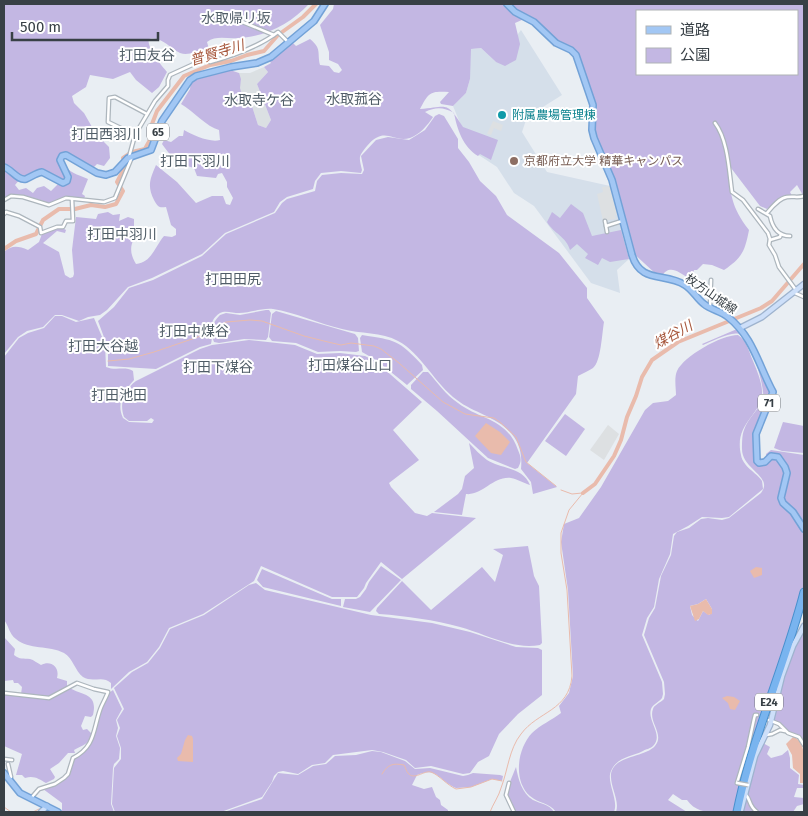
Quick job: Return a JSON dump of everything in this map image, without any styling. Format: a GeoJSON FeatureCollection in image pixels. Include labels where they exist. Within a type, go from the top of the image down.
{"type":"FeatureCollection","features":[{"type":"Feature","properties":{"kind":"highway","name":"E24"},"geometry":{"type":"LineString","coordinates":[[738,812],[749,763],[788,647],[804,592]]}},
{"type":"Feature","properties":{"kind":"highway","name":"E24"},"geometry":{"type":"LineString","coordinates":[[738,812],[755,748],[792,642],[804,596]]}},
{"type":"Feature","properties":{"kind":"main road","name":"65"},"geometry":{"type":"LineString","coordinates":[[4,167],[21,178],[43,172],[62,184],[66,183],[68,178],[60,161],[64,155],[70,156],[97,173],[106,175],[115,172],[131,156],[148,152],[152,148],[162,121],[192,79],[231,67],[263,61],[274,55],[316,19],[325,4]]}},
{"type":"Feature","properties":{"kind":"main road","name":"枚方山城線"},"geometry":{"type":"LineString","coordinates":[[507,4],[515,12],[532,21],[556,43],[575,54],[593,105],[592,127],[594,138],[612,180],[634,261],[640,270],[649,275],[685,285],[702,303],[722,313],[735,324],[751,342],[765,378],[773,392],[756,434],[757,461],[761,463],[767,462],[770,456],[775,456],[785,467],[787,473],[781,498],[785,506],[793,512],[804,529]]}},
{"type":"Feature","properties":{"kind":"main road"},"geometry":{"type":"LineString","coordinates":[[8,776],[17,790],[58,812]]}},
{"type":"Feature","properties":{"kind":"street"},"geometry":{"type":"LineString","coordinates":[[233,19],[274,35]]}},
{"type":"Feature","properties":{"kind":"street"},"geometry":{"type":"LineString","coordinates":[[4,200],[11,196],[24,196],[49,205],[66,198],[104,202],[113,200],[131,156],[135,135],[155,101],[168,86],[170,75],[205,59],[210,62],[266,41],[279,32],[289,43]]}},
{"type":"Feature","properties":{"kind":"street"},"geometry":{"type":"LineString","coordinates":[[135,135],[108,122],[110,98],[115,97],[147,114]]}},
{"type":"Feature","properties":{"kind":"street"},"geometry":{"type":"LineString","coordinates":[[715,123],[722,133],[731,174],[732,192],[743,200],[768,233],[769,245],[779,267],[795,291],[804,297]]}},
{"type":"Feature","properties":{"kind":"street"},"geometry":{"type":"LineString","coordinates":[[767,213],[779,200],[785,197],[798,198],[804,196]]}},
{"type":"Feature","properties":{"kind":"street"},"geometry":{"type":"LineString","coordinates":[[4,214],[6,212],[19,216],[40,227],[41,233],[57,227],[63,227],[66,221],[73,221],[72,198]]}},
{"type":"Feature","properties":{"kind":"street"},"geometry":{"type":"LineString","coordinates":[[758,208],[770,216],[770,222],[775,229],[781,234],[790,236]]}},
{"type":"Feature","properties":{"kind":"street"},"geometry":{"type":"LineString","coordinates":[[605,221],[607,232]]}},
{"type":"Feature","properties":{"kind":"street"},"geometry":{"type":"LineString","coordinates":[[606,226],[622,221]]}},
{"type":"Feature","properties":{"kind":"street"},"geometry":{"type":"LineString","coordinates":[[768,233],[775,229]]}},
{"type":"Feature","properties":{"kind":"street"},"geometry":{"type":"LineString","coordinates":[[770,240],[775,239],[781,234]]}},
{"type":"Feature","properties":{"kind":"street"},"geometry":{"type":"LineString","coordinates":[[710,308],[711,280]]}},
{"type":"Feature","properties":{"kind":"street"},"geometry":{"type":"LineString","coordinates":[[735,324],[762,317],[804,284]]}},
{"type":"Feature","properties":{"kind":"street"},"geometry":{"type":"LineString","coordinates":[[738,812],[746,795],[755,756],[766,734],[782,676],[793,646],[804,626]]}},
{"type":"Feature","properties":{"kind":"street"},"geometry":{"type":"LineString","coordinates":[[4,693],[49,698],[77,683],[108,692],[85,751],[73,758],[68,774],[55,784],[39,789],[31,798]]}},
{"type":"Feature","properties":{"kind":"street"},"geometry":{"type":"LineString","coordinates":[[748,786],[737,783],[748,748],[755,715],[757,715]]}},
{"type":"Feature","properties":{"kind":"street"},"geometry":{"type":"LineString","coordinates":[[770,721],[781,725],[786,731]]}},
{"type":"Feature","properties":{"kind":"street"},"geometry":{"type":"LineString","coordinates":[[766,734],[769,735],[780,730],[786,731],[799,737],[804,745]]}},
{"type":"Feature","properties":{"kind":"street"},"geometry":{"type":"LineString","coordinates":[[4,759],[12,760]]}},
{"type":"Feature","properties":{"kind":"street"},"geometry":{"type":"LineString","coordinates":[[8,764],[8,776],[16,777]]}},
{"type":"Feature","properties":{"kind":"street"},"geometry":{"type":"LineString","coordinates":[[509,783],[506,795],[514,812]]}},
{"type":"Feature","properties":{"kind":"street"},"geometry":{"type":"LineString","coordinates":[[746,795],[749,805],[757,812]]}},
{"type":"Feature","properties":{"kind":"street"},"geometry":{"type":"LineString","coordinates":[[41,812],[47,806]]}},
{"type":"Feature","properties":{"kind":"shaded area","name":"京都府立大学 精華キャンパス"},"geometry":{"type":"Polygon","coordinates":[[[521,30],[562,95],[527,117],[522,132],[547,172],[610,186],[629,259],[617,270],[620,293],[591,283],[534,206],[514,193],[497,167],[471,150],[453,106],[466,93],[470,79],[470,49],[481,48],[496,62],[518,38],[521,30]]]}},
{"type":"Feature","properties":{"kind":"shaded area"},"geometry":{"type":"Polygon","coordinates":[[[264,67],[268,72],[257,84],[271,120],[266,128],[258,125],[251,103],[242,95],[239,88],[241,79],[239,73],[250,73],[264,67]]]}},
{"type":"Feature","properties":{"kind":"shaded area"},"geometry":{"type":"Polygon","coordinates":[[[493,121],[503,125],[501,131],[494,128],[491,135],[487,134],[493,121]]]}},
{"type":"Feature","properties":{"kind":"shaded area"},"geometry":{"type":"Polygon","coordinates":[[[610,186],[618,214],[615,215],[616,219],[603,221],[597,194],[603,192],[602,187],[610,186]]]}},
{"type":"Feature","properties":{"kind":"shaded area"},"geometry":{"type":"Polygon","coordinates":[[[486,423],[500,432],[510,442],[501,455],[491,453],[475,436],[486,423]]]}},
{"type":"Feature","properties":{"kind":"shaded area"},"geometry":{"type":"Polygon","coordinates":[[[608,425],[619,434],[604,460],[590,450],[608,425]]]}},
{"type":"Feature","properties":{"kind":"shaded area"},"geometry":{"type":"Polygon","coordinates":[[[756,567],[762,568],[762,575],[754,578],[750,571],[756,567]]]}},
{"type":"Feature","properties":{"kind":"shaded area"},"geometry":{"type":"Polygon","coordinates":[[[706,599],[712,609],[712,614],[708,615],[703,611],[699,619],[695,621],[690,606],[706,599]]]}},
{"type":"Feature","properties":{"kind":"shaded area"},"geometry":{"type":"Polygon","coordinates":[[[727,696],[734,697],[740,701],[735,710],[730,709],[728,703],[722,698],[727,696]]]}},
{"type":"Feature","properties":{"kind":"shaded area"},"geometry":{"type":"Polygon","coordinates":[[[188,735],[192,736],[193,739],[193,762],[178,761],[177,758],[181,754],[188,735]]]}},
{"type":"Feature","properties":{"kind":"shaded area"},"geometry":{"type":"Polygon","coordinates":[[[793,737],[798,739],[803,750],[804,783],[800,783],[800,774],[793,768],[792,755],[786,744],[793,737]]]}},
{"type":"Feature","properties":{"kind":"green space"},"geometry":{"type":"Polygon","coordinates":[[[4,4],[309,4],[294,18],[268,32],[248,37],[210,40],[207,42],[211,56],[180,53],[158,39],[149,39],[152,51],[167,72],[159,87],[152,93],[136,80],[130,72],[113,79],[90,75],[86,87],[72,96],[74,103],[84,113],[92,127],[109,147],[110,158],[104,166],[97,164],[92,169],[66,153],[58,161],[67,178],[64,182],[45,171],[22,177],[4,165],[4,4]]]}},
{"type":"Feature","properties":{"kind":"green space"},"geometry":{"type":"Polygon","coordinates":[[[334,4],[505,4],[524,19],[515,23],[520,44],[516,60],[505,66],[496,62],[481,48],[471,49],[470,79],[466,93],[453,106],[441,104],[440,102],[449,92],[434,92],[428,96],[420,109],[446,107],[453,113],[440,108],[433,109],[425,112],[433,117],[417,135],[404,139],[384,136],[373,140],[361,155],[361,173],[341,171],[321,173],[315,181],[313,189],[287,197],[280,202],[274,212],[225,233],[202,254],[152,278],[128,287],[100,315],[79,321],[62,315],[55,315],[43,327],[27,331],[18,337],[4,354],[4,252],[15,247],[28,250],[39,242],[42,234],[61,227],[66,230],[65,233],[57,231],[43,243],[59,252],[65,275],[70,278],[73,277],[72,250],[76,217],[96,219],[98,214],[108,212],[113,215],[120,214],[119,221],[128,217],[134,219],[134,227],[139,228],[131,250],[136,264],[141,263],[152,254],[164,236],[172,237],[176,235],[176,229],[171,225],[166,207],[158,206],[151,191],[151,179],[156,165],[177,182],[196,203],[212,196],[223,196],[226,204],[230,205],[233,198],[222,173],[218,174],[216,178],[197,176],[194,168],[184,165],[176,159],[162,144],[164,140],[171,142],[179,136],[183,136],[184,130],[207,139],[220,140],[219,130],[210,126],[181,104],[190,89],[191,81],[197,77],[232,68],[233,71],[239,73],[242,95],[251,103],[258,125],[266,128],[271,120],[257,84],[268,72],[264,67],[271,63],[269,60],[292,42],[296,46],[310,39],[318,48],[320,65],[329,66],[334,72],[339,73],[342,70],[338,64],[329,60],[329,52],[320,25],[333,9],[334,4]]]}},
{"type":"Feature","properties":{"kind":"green space"},"geometry":{"type":"Polygon","coordinates":[[[508,4],[804,4],[804,197],[797,185],[790,192],[792,196],[785,197],[767,209],[760,206],[728,164],[732,199],[738,214],[749,230],[746,243],[739,258],[724,270],[712,265],[703,264],[697,270],[694,270],[693,274],[688,278],[674,270],[668,270],[662,276],[657,275],[631,251],[617,199],[597,143],[594,128],[595,110],[576,53],[559,43],[508,4]]]}},
{"type":"Feature","properties":{"kind":"green space"},"geometry":{"type":"Polygon","coordinates":[[[439,114],[444,116],[458,139],[458,148],[480,181],[496,196],[507,215],[559,253],[587,288],[587,298],[604,322],[596,365],[578,376],[576,394],[527,463],[557,487],[533,494],[531,482],[521,469],[520,449],[508,430],[495,420],[464,405],[449,394],[414,353],[398,341],[385,336],[349,331],[273,309],[243,313],[224,312],[220,313],[213,320],[211,344],[200,347],[156,369],[108,366],[108,348],[98,321],[114,307],[129,288],[153,280],[202,256],[226,234],[275,213],[287,199],[315,191],[317,181],[322,175],[341,173],[362,174],[364,170],[361,156],[376,140],[388,137],[409,140],[425,130],[435,116],[439,114]]]}},
{"type":"Feature","properties":{"kind":"green space"},"geometry":{"type":"Polygon","coordinates":[[[454,114],[463,127],[498,140],[491,160],[480,154],[478,156],[468,148],[459,131],[454,114]]]}},
{"type":"Feature","properties":{"kind":"green space"},"geometry":{"type":"Polygon","coordinates":[[[61,163],[71,171],[88,179],[82,194],[85,196],[84,199],[69,197],[49,204],[10,195],[4,199],[4,168],[20,179],[15,185],[19,190],[26,188],[33,193],[37,188],[44,186],[51,191],[58,184],[67,183],[61,163]]]}},
{"type":"Feature","properties":{"kind":"green space"},"geometry":{"type":"Polygon","coordinates":[[[571,204],[583,213],[592,236],[621,230],[629,259],[610,262],[602,258],[598,265],[585,258],[588,254],[577,244],[570,250],[566,241],[547,222],[552,212],[560,218],[571,204]]]}},
{"type":"Feature","properties":{"kind":"green space"},"geometry":{"type":"Polygon","coordinates":[[[269,310],[271,313],[266,340],[244,339],[214,342],[212,327],[220,315],[226,313],[240,315],[269,310]]]}},
{"type":"Feature","properties":{"kind":"green space"},"geometry":{"type":"Polygon","coordinates":[[[276,311],[355,334],[358,338],[359,351],[318,352],[296,343],[272,341],[269,337],[272,314],[276,311]]]}},
{"type":"Feature","properties":{"kind":"green space"},"geometry":{"type":"Polygon","coordinates":[[[55,316],[62,316],[76,322],[94,318],[105,344],[106,367],[133,371],[134,380],[124,393],[120,407],[123,418],[129,422],[152,423],[154,420],[151,418],[147,421],[129,421],[124,417],[122,402],[128,388],[136,381],[200,349],[212,345],[249,340],[295,345],[317,354],[340,353],[365,356],[375,361],[422,402],[393,430],[419,460],[389,483],[391,487],[415,513],[427,516],[432,513],[476,518],[402,579],[381,562],[357,597],[332,597],[261,566],[254,581],[203,614],[169,628],[159,647],[147,662],[129,672],[111,689],[111,683],[108,681],[87,679],[83,677],[70,658],[64,653],[27,645],[16,639],[4,620],[4,357],[19,338],[44,328],[55,316]]]}},
{"type":"Feature","properties":{"kind":"green space"},"geometry":{"type":"Polygon","coordinates":[[[737,329],[748,341],[771,392],[756,427],[753,445],[754,454],[758,463],[775,457],[786,471],[780,494],[804,530],[804,583],[797,614],[734,812],[702,811],[691,805],[687,800],[682,800],[673,794],[668,800],[687,812],[616,812],[617,803],[611,779],[613,768],[623,760],[650,750],[658,741],[652,714],[655,706],[664,699],[664,682],[644,635],[649,618],[655,608],[661,576],[671,555],[674,536],[677,532],[689,528],[701,519],[722,520],[729,518],[761,493],[764,487],[761,477],[743,456],[742,449],[746,425],[763,397],[762,383],[752,353],[743,338],[735,333],[702,344],[737,329]],[[706,599],[690,606],[692,615],[698,621],[703,611],[709,615],[712,609],[706,599]]]}},
{"type":"Feature","properties":{"kind":"green space"},"geometry":{"type":"Polygon","coordinates":[[[362,335],[396,342],[408,350],[422,365],[423,370],[407,385],[376,360],[362,352],[360,338],[362,335]]]}},
{"type":"Feature","properties":{"kind":"green space"},"geometry":{"type":"Polygon","coordinates":[[[738,335],[744,340],[762,386],[760,403],[741,436],[741,455],[744,463],[762,481],[763,489],[729,517],[702,517],[673,534],[670,554],[659,579],[654,607],[647,618],[642,635],[662,682],[662,698],[652,707],[650,714],[657,737],[656,742],[651,748],[617,763],[611,771],[610,780],[615,802],[614,812],[556,812],[550,806],[533,799],[525,790],[519,774],[519,765],[523,747],[532,733],[561,713],[559,706],[569,693],[573,676],[568,590],[561,542],[564,524],[579,518],[601,487],[645,410],[653,403],[668,401],[676,395],[677,371],[681,365],[695,353],[713,342],[738,335]]]}},
{"type":"Feature","properties":{"kind":"green space"},"geometry":{"type":"Polygon","coordinates":[[[423,372],[428,372],[453,400],[466,409],[492,421],[507,432],[513,439],[520,455],[521,461],[518,468],[515,469],[488,458],[411,389],[411,385],[423,372]]]}},
{"type":"Feature","properties":{"kind":"green space"},"geometry":{"type":"Polygon","coordinates":[[[565,414],[585,429],[566,456],[545,441],[565,414]]]}},
{"type":"Feature","properties":{"kind":"green space"},"geometry":{"type":"Polygon","coordinates":[[[783,422],[804,426],[804,453],[782,451],[774,448],[783,422]]]}},
{"type":"Feature","properties":{"kind":"green space"},"geometry":{"type":"Polygon","coordinates":[[[469,443],[487,460],[517,472],[527,479],[530,485],[511,478],[505,478],[477,492],[466,494],[462,515],[434,512],[458,494],[462,489],[465,476],[474,468],[469,443]]]}},
{"type":"Feature","properties":{"kind":"green space"},"geometry":{"type":"Polygon","coordinates":[[[771,450],[804,455],[804,527],[782,498],[788,473],[775,455],[766,461],[766,454],[771,450]]]}},
{"type":"Feature","properties":{"kind":"green space"},"geometry":{"type":"Polygon","coordinates":[[[528,546],[534,576],[539,586],[542,643],[540,645],[530,646],[509,643],[450,625],[379,614],[376,611],[402,581],[431,610],[482,567],[495,582],[503,555],[493,549],[528,546]]]}},
{"type":"Feature","properties":{"kind":"green space"},"geometry":{"type":"Polygon","coordinates":[[[381,566],[401,580],[370,612],[343,607],[345,599],[360,597],[381,566]]]}},
{"type":"Feature","properties":{"kind":"green space"},"geometry":{"type":"Polygon","coordinates":[[[262,569],[332,599],[341,599],[341,606],[263,587],[257,580],[262,569]]]}},
{"type":"Feature","properties":{"kind":"green space"},"geometry":{"type":"Polygon","coordinates":[[[256,583],[265,590],[371,615],[432,623],[470,632],[516,647],[538,648],[542,650],[542,695],[518,714],[499,734],[489,756],[478,762],[470,773],[463,774],[431,766],[415,768],[406,760],[372,750],[333,755],[325,763],[312,765],[298,774],[278,772],[262,797],[221,812],[115,812],[112,804],[114,768],[121,759],[121,748],[117,736],[120,728],[117,720],[124,709],[114,688],[132,672],[148,663],[160,648],[170,629],[204,615],[249,585],[256,583]]]}},
{"type":"Feature","properties":{"kind":"green space"},"geometry":{"type":"Polygon","coordinates":[[[804,627],[804,743],[773,721],[783,676],[804,627]]]}},
{"type":"Feature","properties":{"kind":"green space"},"geometry":{"type":"Polygon","coordinates":[[[4,637],[15,649],[14,655],[16,657],[31,659],[41,665],[51,664],[56,668],[57,678],[67,681],[67,689],[70,688],[88,696],[93,703],[93,715],[91,717],[85,716],[81,726],[83,730],[87,729],[92,734],[89,740],[74,750],[75,753],[68,753],[50,769],[55,777],[46,783],[34,777],[25,778],[22,775],[16,775],[22,754],[4,746],[4,693],[21,694],[22,687],[18,683],[14,683],[13,680],[4,681],[4,637]]]}},
{"type":"Feature","properties":{"kind":"green space"},"geometry":{"type":"Polygon","coordinates":[[[113,690],[122,709],[116,720],[118,728],[116,736],[120,748],[119,759],[113,768],[111,804],[114,812],[62,812],[62,803],[43,789],[55,785],[69,774],[74,758],[83,753],[89,746],[103,702],[113,690]]]}},
{"type":"Feature","properties":{"kind":"green space"},"geometry":{"type":"Polygon","coordinates":[[[763,743],[770,747],[767,754],[771,758],[782,755],[788,750],[790,768],[799,775],[798,784],[804,785],[804,788],[797,788],[794,797],[804,798],[804,804],[797,806],[793,812],[741,812],[756,757],[763,743]]]}},
{"type":"Feature","properties":{"kind":"green space"},"geometry":{"type":"Polygon","coordinates":[[[372,751],[381,752],[405,761],[415,769],[430,768],[463,776],[473,773],[500,775],[503,776],[502,781],[492,779],[471,787],[456,788],[434,773],[429,772],[417,775],[412,785],[424,789],[432,787],[441,805],[448,812],[224,812],[262,799],[278,773],[298,775],[313,766],[326,764],[335,756],[356,755],[372,751]]]}},
{"type":"Feature","properties":{"kind":"green space"},"geometry":{"type":"Polygon","coordinates":[[[516,767],[519,781],[526,794],[533,800],[550,807],[554,812],[515,812],[509,800],[508,790],[516,767]]]}},
{"type":"Feature","properties":{"kind":"waterway","name":"普賢寺川"},"geometry":{"type":"LineString","coordinates":[[4,249],[16,241],[36,234],[43,220],[59,209],[75,209],[91,205],[105,207],[116,204],[123,191],[117,182],[125,167],[123,158],[132,152],[145,149],[151,138],[152,124],[157,111],[184,76],[210,65],[264,51],[278,35],[303,17],[316,4]]}},
{"type":"Feature","properties":{"kind":"waterway","name":"煤谷川"},"geometry":{"type":"LineString","coordinates":[[583,493],[595,484],[614,456],[642,377],[652,360],[678,342],[761,308],[772,301],[804,264]]}},
{"type":"Feature","properties":{"kind":"waterway"},"geometry":{"type":"LineString","coordinates":[[108,361],[129,359],[154,352],[198,337],[226,322],[250,320],[262,321],[304,336],[341,345],[351,343],[374,346],[399,363],[443,402],[465,414],[494,418],[501,423],[516,437],[526,462],[556,486]]}},
{"type":"Feature","properties":{"kind":"waterway"},"geometry":{"type":"LineString","coordinates":[[561,490],[572,494],[582,493]]}},
{"type":"Feature","properties":{"kind":"waterway"},"geometry":{"type":"LineString","coordinates":[[490,812],[500,791],[511,753],[517,740],[528,726],[559,704],[570,688],[572,676],[567,590],[561,553],[561,533],[569,510],[583,493]]}},
{"type":"Feature","properties":{"kind":"waterway"},"geometry":{"type":"LineString","coordinates":[[382,774],[386,768],[397,764],[404,765],[408,773],[413,776],[431,772],[456,789],[471,787],[492,779],[502,781]]}},
{"type":"Feature","properties":{"kind":"waterway"},"geometry":{"type":"LineString","coordinates":[[4,807],[11,812]]}},
{"type":"Feature","properties":{"kind":"waterway"},"geometry":{"type":"LineString","coordinates":[[33,812],[39,809]]}},
{"type":"Feature","properties":{"kind":"place","name":"附属農場管理棟"},"geometry":{"type":"Point","coordinates":[502,115]}},
{"type":"Feature","properties":{"kind":"place","name":"京都府立大学 精華キャンパス"},"geometry":{"type":"Point","coordinates":[514,161]}},
{"type":"Feature","properties":{"kind":"district","name":"水取帰リ坂"},"geometry":{"type":"Point","coordinates":[236,18]}},
{"type":"Feature","properties":{"kind":"district","name":"打田友谷"},"geometry":{"type":"Point","coordinates":[147,55]}},
{"type":"Feature","properties":{"kind":"district","name":"水取菰谷"},"geometry":{"type":"Point","coordinates":[354,99]}},
{"type":"Feature","properties":{"kind":"district","name":"水取寺ケ谷"},"geometry":{"type":"Point","coordinates":[259,100]}},
{"type":"Feature","properties":{"kind":"district","name":"打田西羽川"},"geometry":{"type":"Point","coordinates":[106,134]}},
{"type":"Feature","properties":{"kind":"district","name":"打田下羽川"},"geometry":{"type":"Point","coordinates":[195,161]}},
{"type":"Feature","properties":{"kind":"district","name":"打田中羽川"},"geometry":{"type":"Point","coordinates":[122,234]}},
{"type":"Feature","properties":{"kind":"district","name":"打田田尻"},"geometry":{"type":"Point","coordinates":[233,279]}},
{"type":"Feature","properties":{"kind":"district","name":"打田中煤谷"},"geometry":{"type":"Point","coordinates":[194,331]}},
{"type":"Feature","properties":{"kind":"district","name":"打田大谷越"},"geometry":{"type":"Point","coordinates":[103,346]}},
{"type":"Feature","properties":{"kind":"district","name":"打田煤谷山口"},"geometry":{"type":"Point","coordinates":[350,365]}},
{"type":"Feature","properties":{"kind":"district","name":"打田下煤谷"},"geometry":{"type":"Point","coordinates":[218,367]}},
{"type":"Feature","properties":{"kind":"district","name":"打田池田"},"geometry":{"type":"Point","coordinates":[119,395]}}]}
